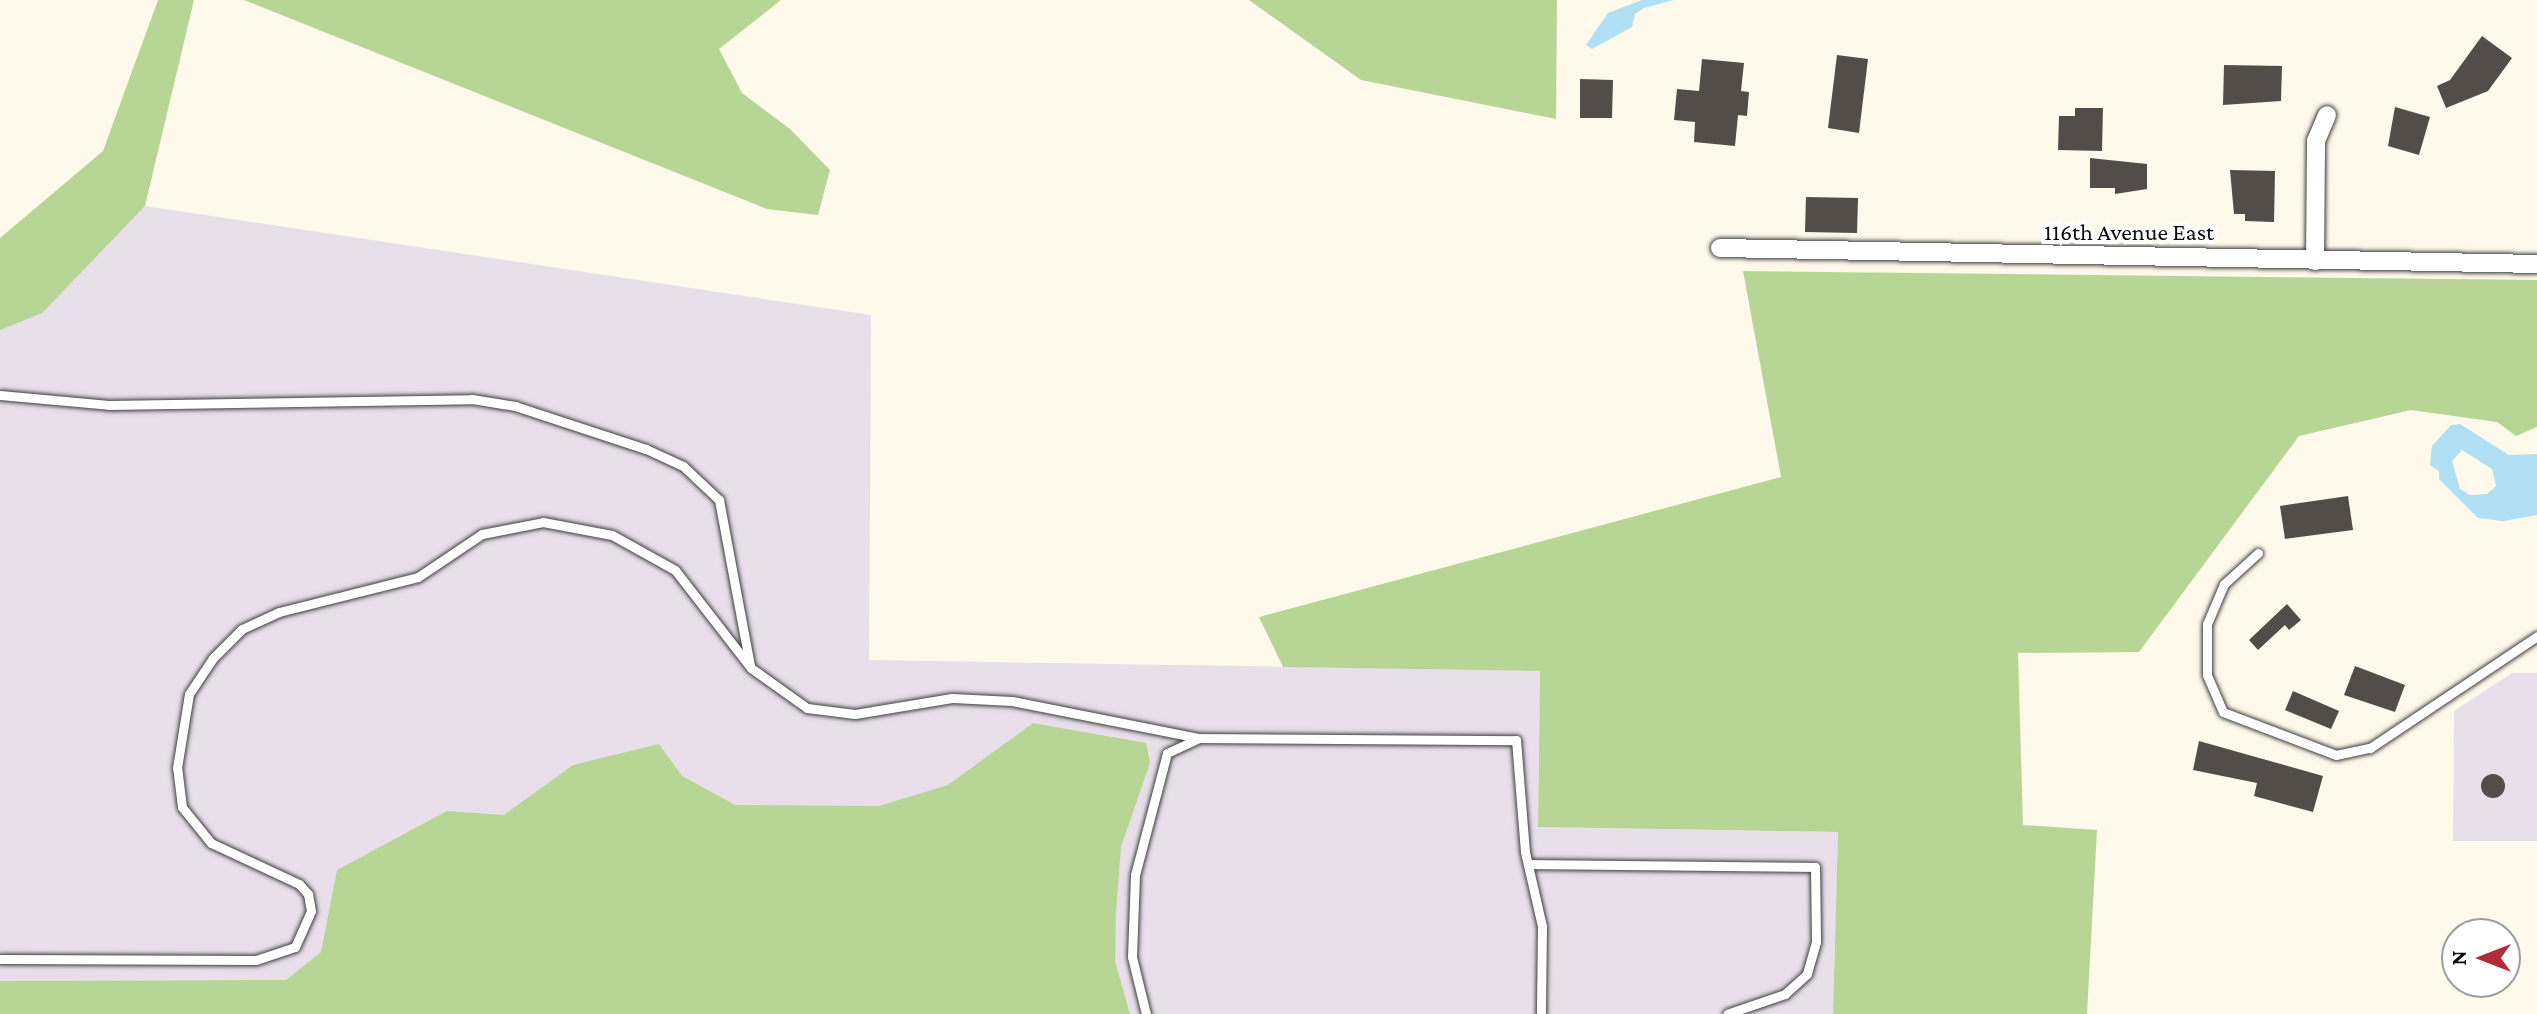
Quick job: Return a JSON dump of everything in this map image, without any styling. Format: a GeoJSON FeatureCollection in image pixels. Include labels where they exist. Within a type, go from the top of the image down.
{"type":"FeatureCollection","features":[{"type":"Feature","properties":{"kind":"street"},"geometry":{"type":"LineString","coordinates":[[2315,261],[2316,141],[2327,115]]}},
{"type":"Feature","properties":{"kind":"street","name":"116th Avenue East"},"geometry":{"type":"LineString","coordinates":[[1720,248],[2537,264]]}},
{"type":"Feature","properties":{"kind":"lane"},"geometry":{"type":"LineString","coordinates":[[0,395],[109,405],[472,399],[515,406],[646,449],[683,466],[719,500],[751,668]]}},
{"type":"Feature","properties":{"kind":"lane"},"geometry":{"type":"LineString","coordinates":[[0,959],[256,960],[295,947],[311,911],[308,894],[299,884],[211,843],[182,807],[177,768],[189,694],[213,658],[242,629],[279,612],[418,577],[482,534],[543,522],[612,535],[675,570],[751,668],[807,708],[855,714],[952,698],[1012,701],[1199,738],[1516,740],[1528,864],[1542,926],[1541,1014]]}},
{"type":"Feature","properties":{"kind":"lane"},"geometry":{"type":"LineString","coordinates":[[2258,553],[2224,584],[2207,624],[2207,675],[2223,712],[2336,755],[2370,748],[2537,636]]}},
{"type":"Feature","properties":{"kind":"lane"},"geometry":{"type":"LineString","coordinates":[[1146,1014],[1132,957],[1135,875],[1167,753],[1199,738]]}},
{"type":"Feature","properties":{"kind":"lane"},"geometry":{"type":"LineString","coordinates":[[1528,864],[1815,867],[1816,942],[1807,974],[1785,994],[1727,1014]]}},
{"type":"Feature","properties":{"kind":"shaded area"},"geometry":{"type":"Polygon","coordinates":[[[145,206],[871,315],[869,660],[1540,671],[1538,827],[1838,832],[1833,1014],[1029,1014],[324,980],[0,981],[0,312],[145,206]]]}},
{"type":"Feature","properties":{"kind":"shaded area"},"geometry":{"type":"Polygon","coordinates":[[[2512,673],[2537,673],[2537,841],[2453,841],[2454,711],[2512,673]]]}},
{"type":"Feature","properties":{"kind":"green space"},"geometry":{"type":"Polygon","coordinates":[[[158,0],[194,0],[145,206],[42,313],[0,330],[0,238],[103,151],[158,0]]]}},
{"type":"Feature","properties":{"kind":"green space"},"geometry":{"type":"Polygon","coordinates":[[[244,0],[781,0],[719,49],[742,93],[790,129],[830,170],[818,215],[767,209],[244,0]]]}},
{"type":"Feature","properties":{"kind":"green space"},"geometry":{"type":"Polygon","coordinates":[[[1249,0],[1557,0],[1556,119],[1361,80],[1249,0]]]}},
{"type":"Feature","properties":{"kind":"green space"},"geometry":{"type":"Polygon","coordinates":[[[1743,271],[2537,280],[2537,427],[2516,436],[2497,422],[2411,410],[2299,436],[2139,652],[2018,653],[2023,825],[2097,830],[2087,1014],[1833,1014],[1838,832],[1538,827],[1540,671],[1283,667],[1259,617],[1781,477],[1743,271]]]}},
{"type":"Feature","properties":{"kind":"green space"},"geometry":{"type":"Polygon","coordinates":[[[1033,723],[1146,743],[1150,763],[1121,847],[1116,912],[1115,961],[1130,1014],[0,1014],[0,981],[286,980],[321,952],[337,870],[447,811],[504,815],[573,765],[659,744],[682,776],[735,805],[879,806],[948,785],[1033,723]]]}},
{"type":"Feature","properties":{"kind":"water"},"geometry":{"type":"Polygon","coordinates":[[[1642,0],[1674,0],[1644,8],[1635,14],[1632,27],[1592,49],[1586,45],[1608,13],[1642,0]]]}},
{"type":"Feature","properties":{"kind":"water"},"geometry":{"type":"Polygon","coordinates":[[[2460,424],[2509,455],[2537,454],[2537,515],[2503,521],[2478,518],[2439,479],[2439,471],[2430,465],[2432,446],[2451,425],[2460,424]],[[2462,450],[2452,461],[2460,489],[2470,495],[2487,494],[2496,486],[2492,469],[2462,450]]]}},
{"type":"Feature","properties":{"kind":"building"},"geometry":{"type":"Polygon","coordinates":[[[2482,36],[2512,58],[2488,91],[2446,108],[2437,86],[2450,80],[2482,36]]]}},
{"type":"Feature","properties":{"kind":"building"},"geometry":{"type":"Polygon","coordinates":[[[1837,55],[1868,59],[1859,133],[1828,128],[1837,55]]]}},
{"type":"Feature","properties":{"kind":"building"},"geometry":{"type":"Polygon","coordinates":[[[1702,59],[1744,63],[1741,91],[1749,92],[1747,116],[1738,115],[1735,146],[1694,142],[1695,122],[1674,120],[1677,89],[1699,91],[1702,59]]]}},
{"type":"Feature","properties":{"kind":"building"},"geometry":{"type":"Polygon","coordinates":[[[2224,65],[2282,66],[2281,101],[2223,105],[2224,65]]]}},
{"type":"Feature","properties":{"kind":"building"},"geometry":{"type":"Polygon","coordinates":[[[1580,79],[1613,80],[1612,118],[1580,118],[1580,79]]]}},
{"type":"Feature","properties":{"kind":"building"},"geometry":{"type":"Polygon","coordinates":[[[2395,107],[2430,117],[2419,155],[2388,146],[2395,107]]]}},
{"type":"Feature","properties":{"kind":"building"},"geometry":{"type":"Polygon","coordinates":[[[2075,108],[2103,108],[2102,151],[2058,150],[2059,116],[2075,116],[2075,108]]]}},
{"type":"Feature","properties":{"kind":"building"},"geometry":{"type":"Polygon","coordinates":[[[2090,158],[2147,164],[2147,189],[2115,194],[2115,188],[2090,188],[2090,158]]]}},
{"type":"Feature","properties":{"kind":"building"},"geometry":{"type":"Polygon","coordinates":[[[2230,170],[2275,171],[2274,222],[2245,221],[2245,214],[2234,214],[2230,170]]]}},
{"type":"Feature","properties":{"kind":"building"},"geometry":{"type":"Polygon","coordinates":[[[1806,197],[1858,198],[1857,233],[1805,232],[1806,197]]]}},
{"type":"Feature","properties":{"kind":"building"},"geometry":{"type":"Polygon","coordinates":[[[2348,496],[2353,530],[2285,539],[2280,506],[2348,496]]]}},
{"type":"Feature","properties":{"kind":"building"},"geometry":{"type":"Polygon","coordinates":[[[2287,604],[2301,620],[2289,630],[2285,625],[2258,650],[2249,640],[2287,604]]]}},
{"type":"Feature","properties":{"kind":"building"},"geometry":{"type":"Polygon","coordinates":[[[2355,666],[2405,685],[2395,712],[2344,695],[2355,666]]]}},
{"type":"Feature","properties":{"kind":"building"},"geometry":{"type":"Polygon","coordinates":[[[2293,691],[2339,711],[2331,729],[2285,710],[2293,691]]]}},
{"type":"Feature","properties":{"kind":"building"},"geometry":{"type":"Polygon","coordinates":[[[2199,741],[2323,776],[2313,812],[2254,796],[2257,783],[2193,770],[2199,741]]]}},
{"type":"Feature","properties":{"kind":"building"},"geometry":{"type":"Polygon","coordinates":[[[2493,774],[2504,781],[2505,786],[2498,797],[2493,798],[2482,791],[2481,786],[2488,775],[2493,774]]]}}]}
